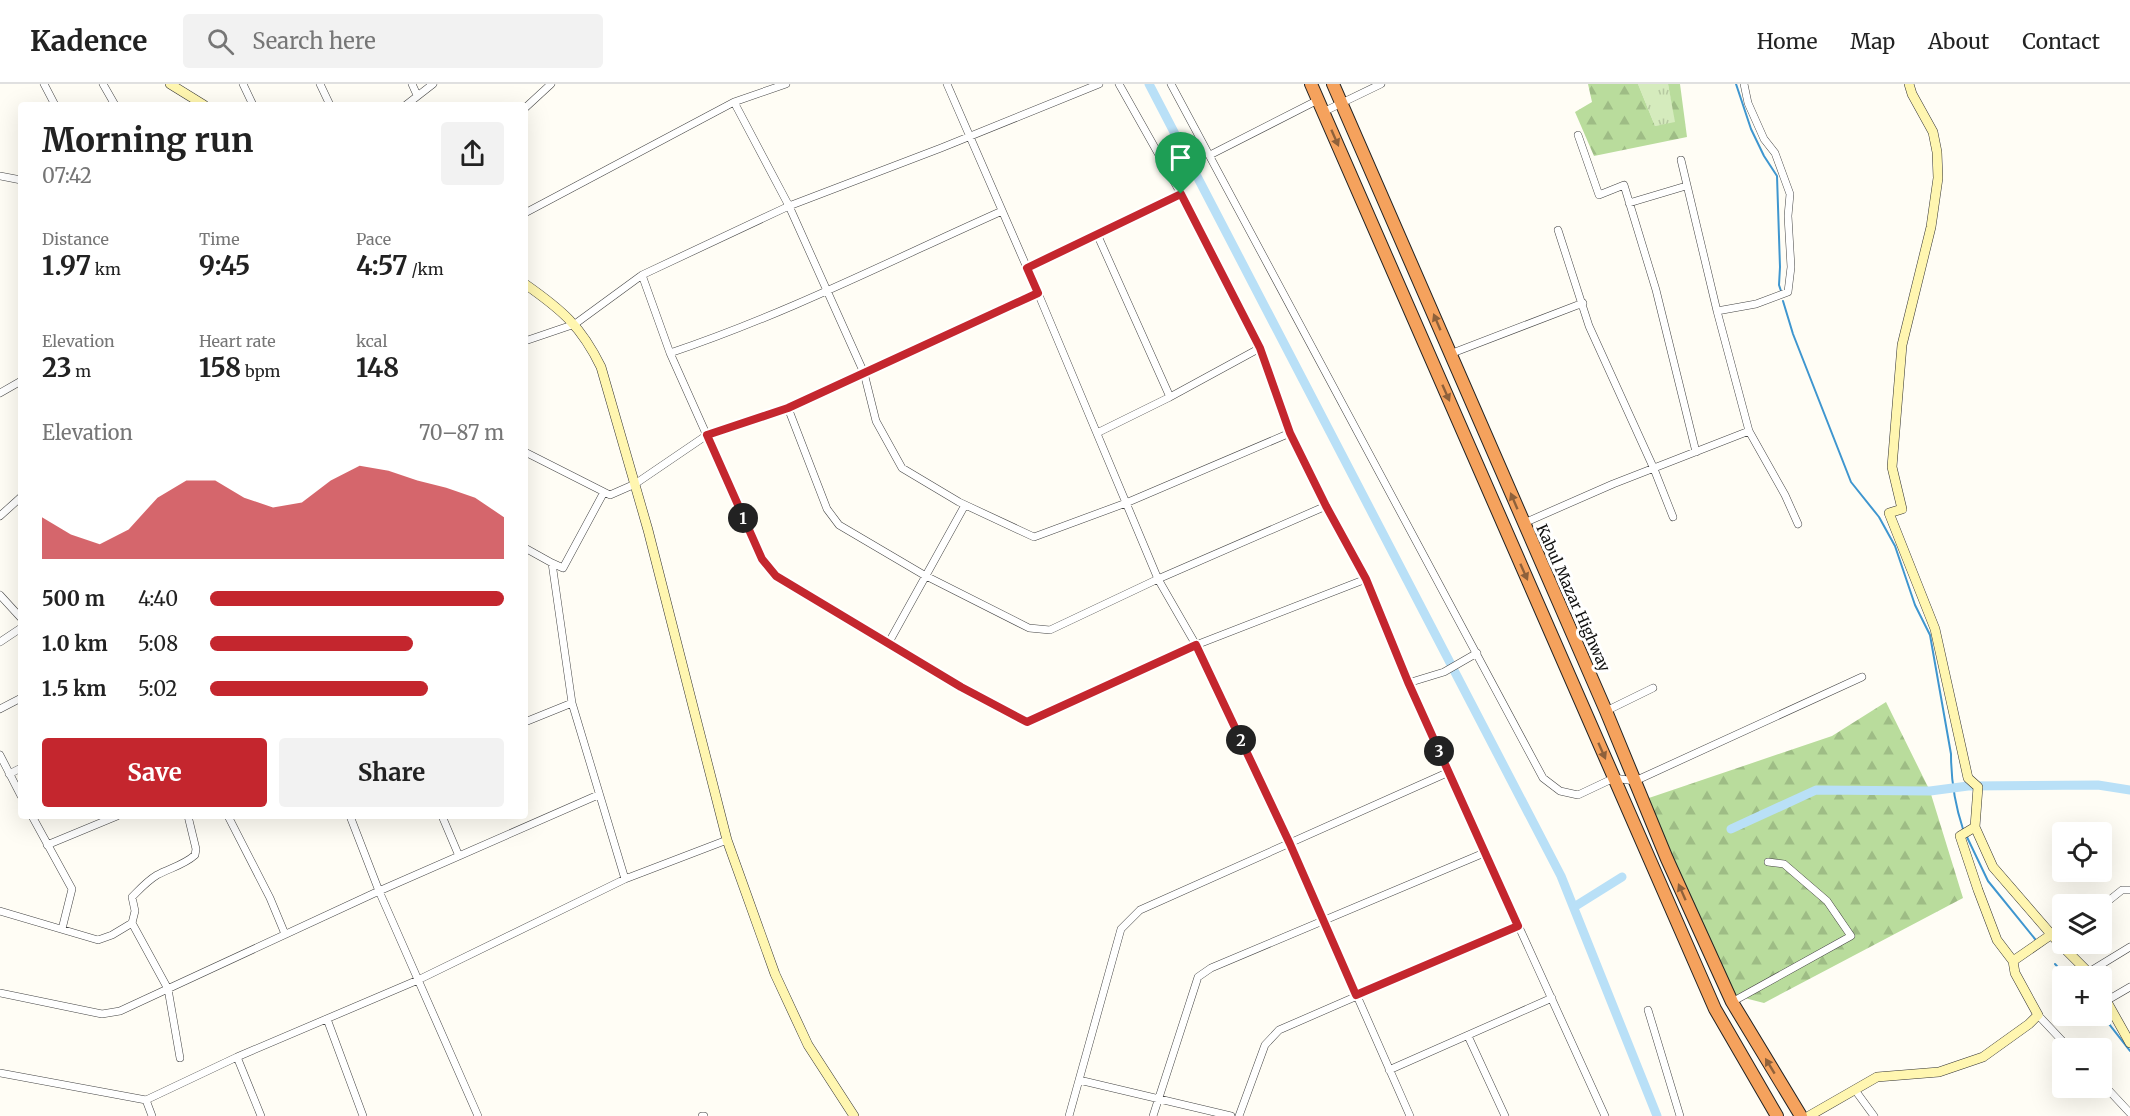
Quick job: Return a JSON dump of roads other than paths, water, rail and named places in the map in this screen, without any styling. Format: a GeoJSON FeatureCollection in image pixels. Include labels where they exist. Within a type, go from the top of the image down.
{"type":"FeatureCollection","features":[{"type":"Feature","properties":{"kind":"highway"},"geometry":{"type":"LineString","coordinates":[[1311,84],[1715,1009],[1777,1116]]}},
{"type":"Feature","properties":{"kind":"highway","name":"Kabul Mazar Highway"},"geometry":{"type":"LineString","coordinates":[[1333,84],[1606,711],[1667,859],[1732,1002],[1800,1116]]}},
{"type":"Feature","properties":{"kind":"street"},"geometry":{"type":"LineString","coordinates":[[44,84],[53,102]]}},
{"type":"Feature","properties":{"kind":"street"},"geometry":{"type":"LineString","coordinates":[[103,84],[113,102]]}},
{"type":"Feature","properties":{"kind":"street"},"geometry":{"type":"LineString","coordinates":[[171,84],[199,102]]}},
{"type":"Feature","properties":{"kind":"street"},"geometry":{"type":"LineString","coordinates":[[243,84],[252,102]]}},
{"type":"Feature","properties":{"kind":"street"},"geometry":{"type":"LineString","coordinates":[[320,84],[329,102]]}},
{"type":"Feature","properties":{"kind":"street"},"geometry":{"type":"LineString","coordinates":[[412,84],[417,95]]}},
{"type":"Feature","properties":{"kind":"street"},"geometry":{"type":"LineString","coordinates":[[409,102],[434,84]]}},
{"type":"Feature","properties":{"kind":"street"},"geometry":{"type":"LineString","coordinates":[[528,105],[551,84]]}},
{"type":"Feature","properties":{"kind":"street"},"geometry":{"type":"LineString","coordinates":[[528,211],[734,102],[786,84]]}},
{"type":"Feature","properties":{"kind":"street"},"geometry":{"type":"LineString","coordinates":[[947,84],[1158,579],[1196,645],[1290,844],[1410,1116]]}},
{"type":"Feature","properties":{"kind":"street"},"geometry":{"type":"LineString","coordinates":[[528,340],[575,324],[642,275],[789,206],[1099,84]]}},
{"type":"Feature","properties":{"kind":"street"},"geometry":{"type":"LineString","coordinates":[[1119,84],[1181,194],[1260,348],[1290,433],[1366,579],[1408,682],[1605,1116]]}},
{"type":"Feature","properties":{"kind":"street"},"geometry":{"type":"LineString","coordinates":[[1171,84],[1543,778],[1560,791],[1578,795],[1614,778],[1635,781],[1862,677]]}},
{"type":"Feature","properties":{"kind":"street"},"geometry":{"type":"LineString","coordinates":[[1323,112],[1381,84]]}},
{"type":"Feature","properties":{"kind":"street"},"geometry":{"type":"LineString","coordinates":[[1717,311],[1756,304],[1788,292],[1791,267],[1788,216],[1790,194],[1775,153],[1764,139],[1748,103],[1744,84]]}},
{"type":"Feature","properties":{"kind":"street"},"geometry":{"type":"LineString","coordinates":[[1909,84],[1933,132],[1937,152],[1938,178],[1930,227],[1902,345],[1892,467],[1902,509],[1889,513],[1935,628],[1968,778],[1978,787],[1968,831],[1960,836],[1997,940],[2013,961],[2015,973],[2038,1015],[2060,1038]]}},
{"type":"Feature","properties":{"kind":"street"},"geometry":{"type":"LineString","coordinates":[[1210,155],[1318,100]]}},
{"type":"Feature","properties":{"kind":"street"},"geometry":{"type":"LineString","coordinates":[[734,102],[789,206],[864,373],[876,421],[902,468],[965,505],[1034,537],[1126,503],[1290,433]]}},
{"type":"Feature","properties":{"kind":"street"},"geometry":{"type":"LineString","coordinates":[[1578,135],[1599,195],[1624,185],[1656,290],[1696,452]]}},
{"type":"Feature","properties":{"kind":"street"},"geometry":{"type":"LineString","coordinates":[[1681,160],[1717,311],[1749,431],[1785,495],[1798,524]]}},
{"type":"Feature","properties":{"kind":"street"},"geometry":{"type":"LineString","coordinates":[[0,176],[18,179]]}},
{"type":"Feature","properties":{"kind":"street"},"geometry":{"type":"LineString","coordinates":[[1629,203],[1686,186]]}},
{"type":"Feature","properties":{"kind":"street"},"geometry":{"type":"LineString","coordinates":[[1027,268],[1181,194]]}},
{"type":"Feature","properties":{"kind":"street"},"geometry":{"type":"LineString","coordinates":[[670,353],[716,338],[826,291],[1002,211]]}},
{"type":"Feature","properties":{"kind":"street"},"geometry":{"type":"LineString","coordinates":[[1558,230],[1589,326],[1654,469],[1672,517]]}},
{"type":"Feature","properties":{"kind":"street"},"geometry":{"type":"LineString","coordinates":[[1097,234],[1170,397]]}},
{"type":"Feature","properties":{"kind":"street"},"geometry":{"type":"LineString","coordinates":[[642,275],[670,353],[762,559],[776,576],[961,687],[1027,722],[1196,645],[1366,579]]}},
{"type":"Feature","properties":{"kind":"street"},"geometry":{"type":"LineString","coordinates":[[528,286],[555,305],[575,324],[590,344],[602,367],[635,484],[727,840],[775,974],[808,1045],[854,1116]]}},
{"type":"Feature","properties":{"kind":"street"},"geometry":{"type":"LineString","coordinates":[[528,454],[610,495],[635,484],[707,435],[788,408],[1038,293]]}},
{"type":"Feature","properties":{"kind":"street"},"geometry":{"type":"LineString","coordinates":[[1450,354],[1583,303]]}},
{"type":"Feature","properties":{"kind":"street"},"geometry":{"type":"LineString","coordinates":[[1097,433],[1170,397],[1260,348]]}},
{"type":"Feature","properties":{"kind":"street"},"geometry":{"type":"LineString","coordinates":[[0,393],[18,383]]}},
{"type":"Feature","properties":{"kind":"street"},"geometry":{"type":"LineString","coordinates":[[788,408],[827,509],[839,525],[924,575],[1029,628],[1050,630],[1158,579],[1326,506]]}},
{"type":"Feature","properties":{"kind":"street"},"geometry":{"type":"LineString","coordinates":[[1524,524],[1613,484],[1749,431]]}},
{"type":"Feature","properties":{"kind":"street"},"geometry":{"type":"LineString","coordinates":[[528,550],[563,568],[604,492]]}},
{"type":"Feature","properties":{"kind":"street"},"geometry":{"type":"LineString","coordinates":[[0,516],[18,501]]}},
{"type":"Feature","properties":{"kind":"street"},"geometry":{"type":"LineString","coordinates":[[888,644],[924,575],[965,505]]}},
{"type":"Feature","properties":{"kind":"street"},"geometry":{"type":"LineString","coordinates":[[552,563],[572,703],[625,879]]}},
{"type":"Feature","properties":{"kind":"street"},"geometry":{"type":"LineString","coordinates":[[0,595],[18,615]]}},
{"type":"Feature","properties":{"kind":"street"},"geometry":{"type":"LineString","coordinates":[[0,642],[18,630]]}},
{"type":"Feature","properties":{"kind":"street"},"geometry":{"type":"LineString","coordinates":[[1408,682],[1444,672],[1477,653]]}},
{"type":"Feature","properties":{"kind":"street"},"geometry":{"type":"LineString","coordinates":[[1606,711],[1653,688]]}},
{"type":"Feature","properties":{"kind":"street"},"geometry":{"type":"LineString","coordinates":[[0,709],[18,700]]}},
{"type":"Feature","properties":{"kind":"street"},"geometry":{"type":"LineString","coordinates":[[528,721],[572,703]]}},
{"type":"Feature","properties":{"kind":"street"},"geometry":{"type":"LineString","coordinates":[[0,755],[18,790]]}},
{"type":"Feature","properties":{"kind":"street"},"geometry":{"type":"LineString","coordinates":[[9,774],[18,770]]}},
{"type":"Feature","properties":{"kind":"street"},"geometry":{"type":"LineString","coordinates":[[1069,1116],[1121,929],[1140,910],[1449,772]]}},
{"type":"Feature","properties":{"kind":"street"},"geometry":{"type":"LineString","coordinates":[[0,993],[102,1014],[120,1011],[379,891],[598,795]]}},
{"type":"Feature","properties":{"kind":"street"},"geometry":{"type":"LineString","coordinates":[[34,819],[72,889],[62,929]]}},
{"type":"Feature","properties":{"kind":"street"},"geometry":{"type":"LineString","coordinates":[[47,845],[110,819]]}},
{"type":"Feature","properties":{"kind":"street"},"geometry":{"type":"LineString","coordinates":[[180,1058],[168,988],[132,923],[135,911],[132,897],[147,881],[182,865],[195,855],[196,849],[189,819]]}},
{"type":"Feature","properties":{"kind":"street"},"geometry":{"type":"LineString","coordinates":[[230,819],[270,898],[285,934]]}},
{"type":"Feature","properties":{"kind":"street"},"geometry":{"type":"LineString","coordinates":[[351,819],[379,891],[478,1116]]}},
{"type":"Feature","properties":{"kind":"street"},"geometry":{"type":"LineString","coordinates":[[443,819],[459,856]]}},
{"type":"Feature","properties":{"kind":"street"},"geometry":{"type":"LineString","coordinates":[[1968,831],[1993,867],[2052,932]]}},
{"type":"Feature","properties":{"kind":"street"},"geometry":{"type":"LineString","coordinates":[[0,1073],[146,1100],[418,980],[625,879],[727,840]]}},
{"type":"Feature","properties":{"kind":"street"},"geometry":{"type":"LineString","coordinates":[[1154,1116],[1198,977],[1211,968],[1485,853]]}},
{"type":"Feature","properties":{"kind":"street"},"geometry":{"type":"LineString","coordinates":[[1732,1002],[1851,936],[1827,901],[1784,864],[1768,862]]}},
{"type":"Feature","properties":{"kind":"street"},"geometry":{"type":"LineString","coordinates":[[2112,898],[2122,890],[2130,890]]}},
{"type":"Feature","properties":{"kind":"street"},"geometry":{"type":"LineString","coordinates":[[0,911],[98,940],[132,923]]}},
{"type":"Feature","properties":{"kind":"street"},"geometry":{"type":"LineString","coordinates":[[1239,1116],[1265,1045],[1279,1030],[1518,926]]}},
{"type":"Feature","properties":{"kind":"street"},"geometry":{"type":"LineString","coordinates":[[2013,961],[2052,940]]}},
{"type":"Feature","properties":{"kind":"street"},"geometry":{"type":"LineString","coordinates":[[2102,966],[2130,947]]}},
{"type":"Feature","properties":{"kind":"street"},"geometry":{"type":"LineString","coordinates":[[2072,954],[2083,966]]}},
{"type":"Feature","properties":{"kind":"street"},"geometry":{"type":"LineString","coordinates":[[2112,994],[2130,987]]}},
{"type":"Feature","properties":{"kind":"street"},"geometry":{"type":"LineString","coordinates":[[1389,1070],[1552,998]]}},
{"type":"Feature","properties":{"kind":"street"},"geometry":{"type":"LineString","coordinates":[[1648,1010],[1680,1116]]}},
{"type":"Feature","properties":{"kind":"street"},"geometry":{"type":"LineString","coordinates":[[2112,1011],[2130,1043]]}},
{"type":"Feature","properties":{"kind":"street"},"geometry":{"type":"LineString","coordinates":[[1809,1116],[1877,1077],[1940,1072],[1983,1057],[2038,1015]]}},
{"type":"Feature","properties":{"kind":"street"},"geometry":{"type":"LineString","coordinates":[[327,1019],[363,1116]]}},
{"type":"Feature","properties":{"kind":"street"},"geometry":{"type":"LineString","coordinates":[[1468,1036],[1505,1116]]}},
{"type":"Feature","properties":{"kind":"street"},"geometry":{"type":"LineString","coordinates":[[237,1058],[261,1116]]}},
{"type":"Feature","properties":{"kind":"street"},"geometry":{"type":"LineString","coordinates":[[1079,1080],[1232,1116]]}},
{"type":"Feature","properties":{"kind":"street"},"geometry":{"type":"LineString","coordinates":[[1855,1090],[1874,1116]]}},
{"type":"Feature","properties":{"kind":"street"},"geometry":{"type":"LineString","coordinates":[[2112,1094],[2130,1113]]}},
{"type":"Feature","properties":{"kind":"street"},"geometry":{"type":"LineString","coordinates":[[146,1100],[152,1116]]}},
{"type":"Feature","properties":{"kind":"waterway"},"geometry":{"type":"LineString","coordinates":[[1149,84],[1561,876],[1657,1116]]}},
{"type":"Feature","properties":{"kind":"waterway"},"geometry":{"type":"LineString","coordinates":[[1736,84],[1751,129],[1777,176],[1781,291]]}},
{"type":"Feature","properties":{"kind":"waterway"},"geometry":{"type":"LineString","coordinates":[[1783,301],[1793,334],[1851,482],[1879,517],[1895,546],[1915,605],[1930,635],[1951,754],[1954,792],[1963,829]]}},
{"type":"Feature","properties":{"kind":"waterway"},"geometry":{"type":"LineString","coordinates":[[1731,829],[1816,790],[1930,791],[1968,786],[2098,785],[2130,790]]}},
{"type":"Feature","properties":{"kind":"waterway"},"geometry":{"type":"LineString","coordinates":[[1966,835],[1988,881],[2035,939]]}},
{"type":"Feature","properties":{"kind":"waterway"},"geometry":{"type":"LineString","coordinates":[[1574,907],[1622,877]]}},
{"type":"Feature","properties":{"kind":"waterway"},"geometry":{"type":"LineString","coordinates":[[2111,1026],[2130,1051]]}}]}
